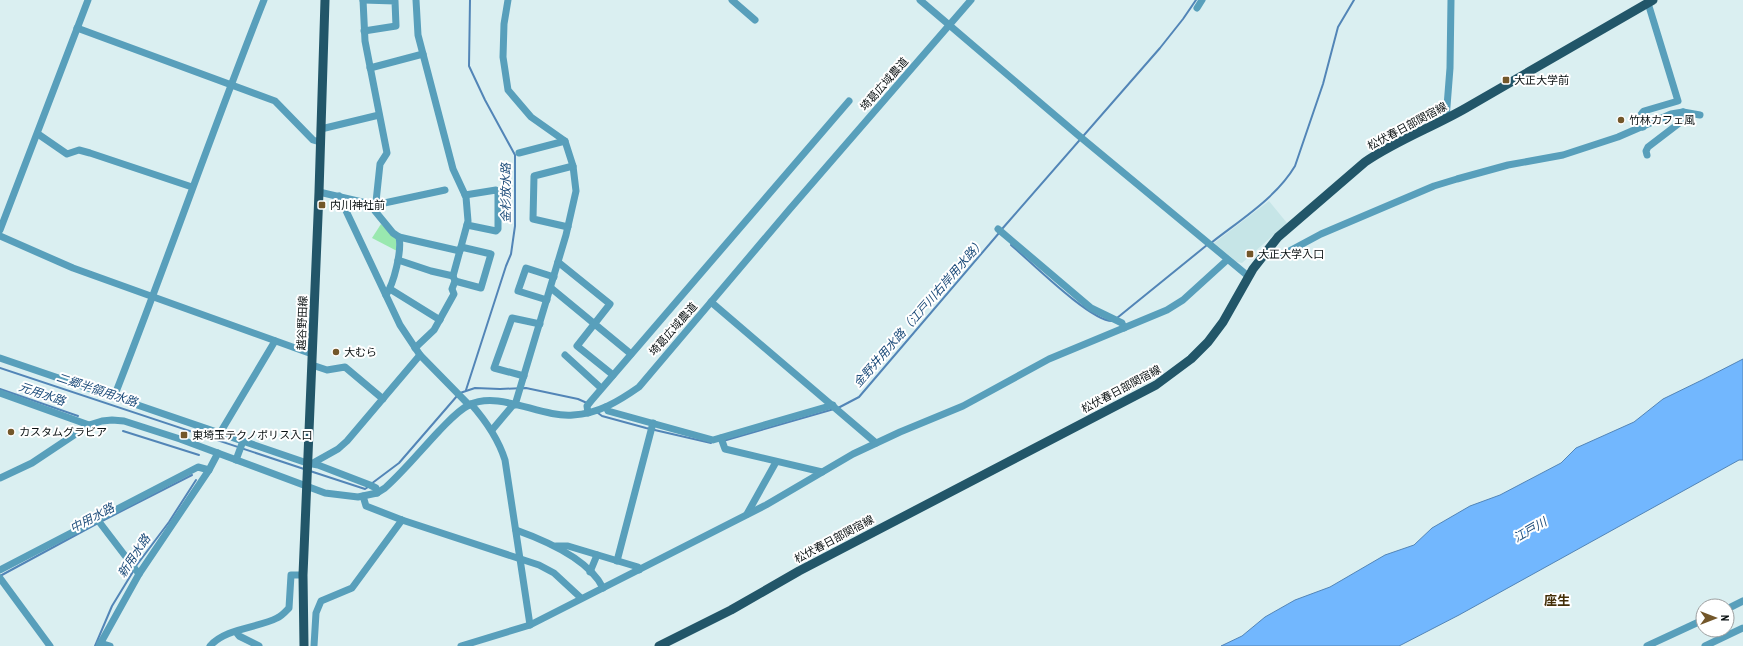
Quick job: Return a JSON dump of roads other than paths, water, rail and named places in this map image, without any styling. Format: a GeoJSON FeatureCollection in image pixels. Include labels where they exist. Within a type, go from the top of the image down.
{"type":"FeatureCollection","features":[{"type":"Feature","properties":{"kind":"main road","name":"越谷野田線"},"geometry":{"type":"LineString","coordinates":[[304,646],[303,575],[306,487],[310,463],[312,354],[325,0]]}},
{"type":"Feature","properties":{"kind":"main road","name":"松伏春日部関宿線"},"geometry":{"type":"LineString","coordinates":[[659,646],[738,607],[799,570],[1156,385],[1191,359],[1208,342],[1223,322],[1248,276],[1278,237],[1365,162],[1386,149],[1446,119],[1574,47],[1650,1]]}},
{"type":"Feature","properties":{"kind":"street"},"geometry":{"type":"LineString","coordinates":[[0,230],[88,0]]}},
{"type":"Feature","properties":{"kind":"street"},"geometry":{"type":"LineString","coordinates":[[114,397],[154,296],[192,187],[264,0]]}},
{"type":"Feature","properties":{"kind":"street"},"geometry":{"type":"LineString","coordinates":[[364,31],[396,26],[395,1],[363,0],[364,31],[387,153],[380,164],[375,211],[399,238],[491,254],[481,288],[398,260]]}},
{"type":"Feature","properties":{"kind":"street"},"geometry":{"type":"LineString","coordinates":[[415,348],[434,330],[454,294],[452,289],[468,221],[465,195],[453,169],[418,35],[416,0]]}},
{"type":"Feature","properties":{"kind":"street"},"geometry":{"type":"LineString","coordinates":[[492,430],[514,405],[551,288],[576,191],[573,166],[565,141],[531,117],[508,90],[503,57],[504,24],[508,0]]}},
{"type":"Feature","properties":{"kind":"street"},"geometry":{"type":"LineString","coordinates":[[732,0],[755,20]]}},
{"type":"Feature","properties":{"kind":"street"},"geometry":{"type":"LineString","coordinates":[[920,0],[1248,276]]}},
{"type":"Feature","properties":{"kind":"street","name":"埼葛広域農道"},"geometry":{"type":"LineString","coordinates":[[89,425],[102,420],[124,421],[218,453],[237,457],[306,487],[341,496],[363,496],[377,493],[390,484],[451,418],[470,405],[484,401],[506,403],[555,414],[573,416],[589,406],[606,407],[639,387],[789,210],[971,0]]}},
{"type":"Feature","properties":{"kind":"street"},"geometry":{"type":"LineString","coordinates":[[1197,8],[1202,0]]}},
{"type":"Feature","properties":{"kind":"street"},"geometry":{"type":"LineString","coordinates":[[1446,119],[1450,68],[1451,0]]}},
{"type":"Feature","properties":{"kind":"street"},"geometry":{"type":"LineString","coordinates":[[1643,126],[1639,117],[1644,111],[1678,102],[1650,1]]}},
{"type":"Feature","properties":{"kind":"street"},"geometry":{"type":"LineString","coordinates":[[77,28],[275,101],[313,140],[320,142]]}},
{"type":"Feature","properties":{"kind":"street"},"geometry":{"type":"LineString","coordinates":[[370,68],[424,54]]}},
{"type":"Feature","properties":{"kind":"street"},"geometry":{"type":"LineString","coordinates":[[589,406],[601,388],[849,101]]}},
{"type":"Feature","properties":{"kind":"street"},"geometry":{"type":"LineString","coordinates":[[1647,155],[1646,151],[1648,147],[1682,121],[1684,115],[1683,112]]}},
{"type":"Feature","properties":{"kind":"street"},"geometry":{"type":"LineString","coordinates":[[1280,256],[1321,234],[1434,186],[1508,165],[1563,155],[1618,137],[1671,114],[1683,112],[1700,115]]}},
{"type":"Feature","properties":{"kind":"street"},"geometry":{"type":"LineString","coordinates":[[321,129],[379,115]]}},
{"type":"Feature","properties":{"kind":"street"},"geometry":{"type":"LineString","coordinates":[[38,134],[67,154],[79,150],[192,187]]}},
{"type":"Feature","properties":{"kind":"street"},"geometry":{"type":"LineString","coordinates":[[520,153],[565,141]]}},
{"type":"Feature","properties":{"kind":"street"},"geometry":{"type":"LineString","coordinates":[[568,226],[533,219],[534,176],[573,166]]}},
{"type":"Feature","properties":{"kind":"street"},"geometry":{"type":"LineString","coordinates":[[319,192],[375,205],[445,190]]}},
{"type":"Feature","properties":{"kind":"street"},"geometry":{"type":"LineString","coordinates":[[465,195],[496,190],[498,193],[498,229],[496,231],[467,225]]}},
{"type":"Feature","properties":{"kind":"street"},"geometry":{"type":"LineString","coordinates":[[339,196],[388,292],[400,325],[420,355],[470,405],[492,430],[501,445],[505,460],[530,624]]}},
{"type":"Feature","properties":{"kind":"street"},"geometry":{"type":"LineString","coordinates":[[1000,231],[1091,308],[1122,323],[1124,328]]}},
{"type":"Feature","properties":{"kind":"street"},"geometry":{"type":"LineString","coordinates":[[0,236],[73,268],[312,354]]}},
{"type":"Feature","properties":{"kind":"street"},"geometry":{"type":"LineString","coordinates":[[388,292],[398,260],[399,238]]}},
{"type":"Feature","properties":{"kind":"street"},"geometry":{"type":"LineString","coordinates":[[461,646],[530,624],[747,515],[793,490],[853,454],[963,406],[1049,359],[1167,310],[1178,303],[1228,260]]}},
{"type":"Feature","properties":{"kind":"street"},"geometry":{"type":"LineString","coordinates":[[558,262],[610,304],[577,346],[613,375]]}},
{"type":"Feature","properties":{"kind":"street"},"geometry":{"type":"LineString","coordinates":[[547,300],[518,290],[526,268],[554,276]]}},
{"type":"Feature","properties":{"kind":"street"},"geometry":{"type":"LineString","coordinates":[[551,288],[631,354]]}},
{"type":"Feature","properties":{"kind":"street"},"geometry":{"type":"LineString","coordinates":[[388,292],[440,320]]}},
{"type":"Feature","properties":{"kind":"street"},"geometry":{"type":"LineString","coordinates":[[711,302],[876,443]]}},
{"type":"Feature","properties":{"kind":"street"},"geometry":{"type":"LineString","coordinates":[[524,376],[494,368],[512,318],[540,324]]}},
{"type":"Feature","properties":{"kind":"street"},"geometry":{"type":"LineString","coordinates":[[220,433],[275,341]]}},
{"type":"Feature","properties":{"kind":"street"},"geometry":{"type":"LineString","coordinates":[[310,463],[338,449],[347,441],[420,355]]}},
{"type":"Feature","properties":{"kind":"street"},"geometry":{"type":"LineString","coordinates":[[565,355],[601,388]]}},
{"type":"Feature","properties":{"kind":"street"},"geometry":{"type":"LineString","coordinates":[[0,358],[220,433],[242,443],[310,463],[370,485],[376,488],[377,493]]}},
{"type":"Feature","properties":{"kind":"street"},"geometry":{"type":"LineString","coordinates":[[312,365],[327,370],[345,367],[383,399]]}},
{"type":"Feature","properties":{"kind":"street"},"geometry":{"type":"LineString","coordinates":[[0,392],[89,425]]}},
{"type":"Feature","properties":{"kind":"street"},"geometry":{"type":"LineString","coordinates":[[606,407],[608,411],[714,440],[833,405]]}},
{"type":"Feature","properties":{"kind":"street"},"geometry":{"type":"LineString","coordinates":[[617,561],[653,423]]}},
{"type":"Feature","properties":{"kind":"street"},"geometry":{"type":"LineString","coordinates":[[0,478],[32,463],[89,425]]}},
{"type":"Feature","properties":{"kind":"street"},"geometry":{"type":"LineString","coordinates":[[721,438],[724,449],[822,472]]}},
{"type":"Feature","properties":{"kind":"street"},"geometry":{"type":"LineString","coordinates":[[237,457],[242,443]]}},
{"type":"Feature","properties":{"kind":"street"},"geometry":{"type":"LineString","coordinates":[[110,646],[100,644],[139,574],[209,470],[218,453]]}},
{"type":"Feature","properties":{"kind":"street"},"geometry":{"type":"LineString","coordinates":[[747,515],[776,462]]}},
{"type":"Feature","properties":{"kind":"street"},"geometry":{"type":"LineString","coordinates":[[0,570],[198,467],[209,470]]}},
{"type":"Feature","properties":{"kind":"street"},"geometry":{"type":"LineString","coordinates":[[363,496],[366,506],[402,520],[539,565],[554,573],[581,598]]}},
{"type":"Feature","properties":{"kind":"street"},"geometry":{"type":"LineString","coordinates":[[97,519],[139,574]]}},
{"type":"Feature","properties":{"kind":"street"},"geometry":{"type":"LineString","coordinates":[[314,646],[316,613],[320,602],[352,588],[402,520]]}},
{"type":"Feature","properties":{"kind":"street"},"geometry":{"type":"LineString","coordinates":[[516,530],[556,546],[582,564],[601,582],[603,588]]}},
{"type":"Feature","properties":{"kind":"street"},"geometry":{"type":"LineString","coordinates":[[556,546],[568,546],[638,567],[639,570]]}},
{"type":"Feature","properties":{"kind":"street"},"geometry":{"type":"LineString","coordinates":[[590,572],[597,555]]}},
{"type":"Feature","properties":{"kind":"street"},"geometry":{"type":"LineString","coordinates":[[210,646],[221,638],[278,618],[289,608],[292,575],[303,575]]}},
{"type":"Feature","properties":{"kind":"street"},"geometry":{"type":"LineString","coordinates":[[0,578],[50,646]]}},
{"type":"Feature","properties":{"kind":"street"},"geometry":{"type":"LineString","coordinates":[[1647,646],[1695,624]]}},
{"type":"Feature","properties":{"kind":"street"},"geometry":{"type":"LineString","coordinates":[[1705,646],[1743,628]]}},
{"type":"Feature","properties":{"kind":"street"},"geometry":{"type":"LineString","coordinates":[[236,632],[239,636],[259,646]]}},
{"type":"Feature","properties":{"kind":"water","name":"江戸川"},"geometry":{"type":"Polygon","coordinates":[[[1743,359],[1743,460],[1739,460],[1459,615],[1399,646],[1221,646],[1242,636],[1265,617],[1295,600],[1330,587],[1385,555],[1414,545],[1432,528],[1470,506],[1500,495],[1561,463],[1576,448],[1634,422],[1663,399],[1743,359]]]}},
{"type":"Feature","properties":{"kind":"waterway","name":"金杉放水路"},"geometry":{"type":"LineString","coordinates":[[466,390],[511,254],[515,226],[515,155],[485,100],[469,66],[470,0]]}},
{"type":"Feature","properties":{"kind":"waterway","name":"金野井用水路（江戸川右岸用水路）"},"geometry":{"type":"LineString","coordinates":[[1002,229],[1160,48],[1196,0]]}},
{"type":"Feature","properties":{"kind":"waterway"},"geometry":{"type":"LineString","coordinates":[[1211,243],[1268,198],[1287,178],[1295,166],[1323,84],[1338,27],[1354,0]]}},
{"type":"Feature","properties":{"kind":"waterway","name":"金野井用水路（江戸川右岸用水路）"},"geometry":{"type":"LineString","coordinates":[[838,408],[859,397],[999,233]]}},
{"type":"Feature","properties":{"kind":"waterway"},"geometry":{"type":"LineString","coordinates":[[1011,245],[1075,301],[1102,318],[1112,321]]}},
{"type":"Feature","properties":{"kind":"waterway"},"geometry":{"type":"LineString","coordinates":[[1117,318],[1207,245]]}},
{"type":"Feature","properties":{"kind":"waterway","name":"二郷半領用水路"},"geometry":{"type":"LineString","coordinates":[[0,368],[304,469]]}},
{"type":"Feature","properties":{"kind":"waterway","name":"金野井用水路（江戸川右岸用水路）"},"geometry":{"type":"LineString","coordinates":[[460,393],[475,388],[526,388],[578,399],[587,403]]}},
{"type":"Feature","properties":{"kind":"waterway","name":"元用水路"},"geometry":{"type":"LineString","coordinates":[[0,389],[78,416]]}},
{"type":"Feature","properties":{"kind":"waterway","name":"金野井用水路（江戸川右岸用水路）"},"geometry":{"type":"LineString","coordinates":[[371,484],[399,463],[457,396]]}},
{"type":"Feature","properties":{"kind":"waterway","name":"金野井用水路（江戸川右岸用水路）"},"geometry":{"type":"LineString","coordinates":[[723,441],[834,409]]}},
{"type":"Feature","properties":{"kind":"waterway","name":"金野井用水路（江戸川右岸用水路）"},"geometry":{"type":"LineString","coordinates":[[598,413],[602,416],[646,428],[711,443]]}},
{"type":"Feature","properties":{"kind":"waterway","name":"元用水路"},"geometry":{"type":"LineString","coordinates":[[123,431],[199,455]]}},
{"type":"Feature","properties":{"kind":"waterway","name":"金野井用水路（江戸川右岸用水路）"},"geometry":{"type":"LineString","coordinates":[[310,471],[365,489],[368,487]]}},
{"type":"Feature","properties":{"kind":"waterway","name":"中用水路"},"geometry":{"type":"LineString","coordinates":[[102,521],[192,475]]}},
{"type":"Feature","properties":{"kind":"waterway","name":"新用水路"},"geometry":{"type":"LineString","coordinates":[[136,566],[169,522],[196,480]]}},
{"type":"Feature","properties":{"kind":"waterway","name":"中用水路"},"geometry":{"type":"LineString","coordinates":[[0,576],[98,523]]}},
{"type":"Feature","properties":{"kind":"waterway","name":"新用水路"},"geometry":{"type":"LineString","coordinates":[[95,646],[112,606],[134,570]]}},
{"type":"Feature","properties":{"kind":"place","name":"大正大学前"},"geometry":{"type":"Point","coordinates":[1506,80]}},
{"type":"Feature","properties":{"kind":"place","name":"竹林カフェ風"},"geometry":{"type":"Point","coordinates":[1621,120]}},
{"type":"Feature","properties":{"kind":"place","name":"内川神社前"},"geometry":{"type":"Point","coordinates":[322,205]}},
{"type":"Feature","properties":{"kind":"place","name":"大正大学入口"},"geometry":{"type":"Point","coordinates":[1250,254]}},
{"type":"Feature","properties":{"kind":"place","name":"大むら"},"geometry":{"type":"Point","coordinates":[336,352]}},
{"type":"Feature","properties":{"kind":"place","name":"カスタムグラビア"},"geometry":{"type":"Point","coordinates":[11,432]}},
{"type":"Feature","properties":{"kind":"place","name":"東埼玉テクノポリス入口"},"geometry":{"type":"Point","coordinates":[184,435]}},
{"type":"Feature","properties":{"kind":"district","name":"座生"},"geometry":{"type":"Point","coordinates":[1557,600]}}]}
